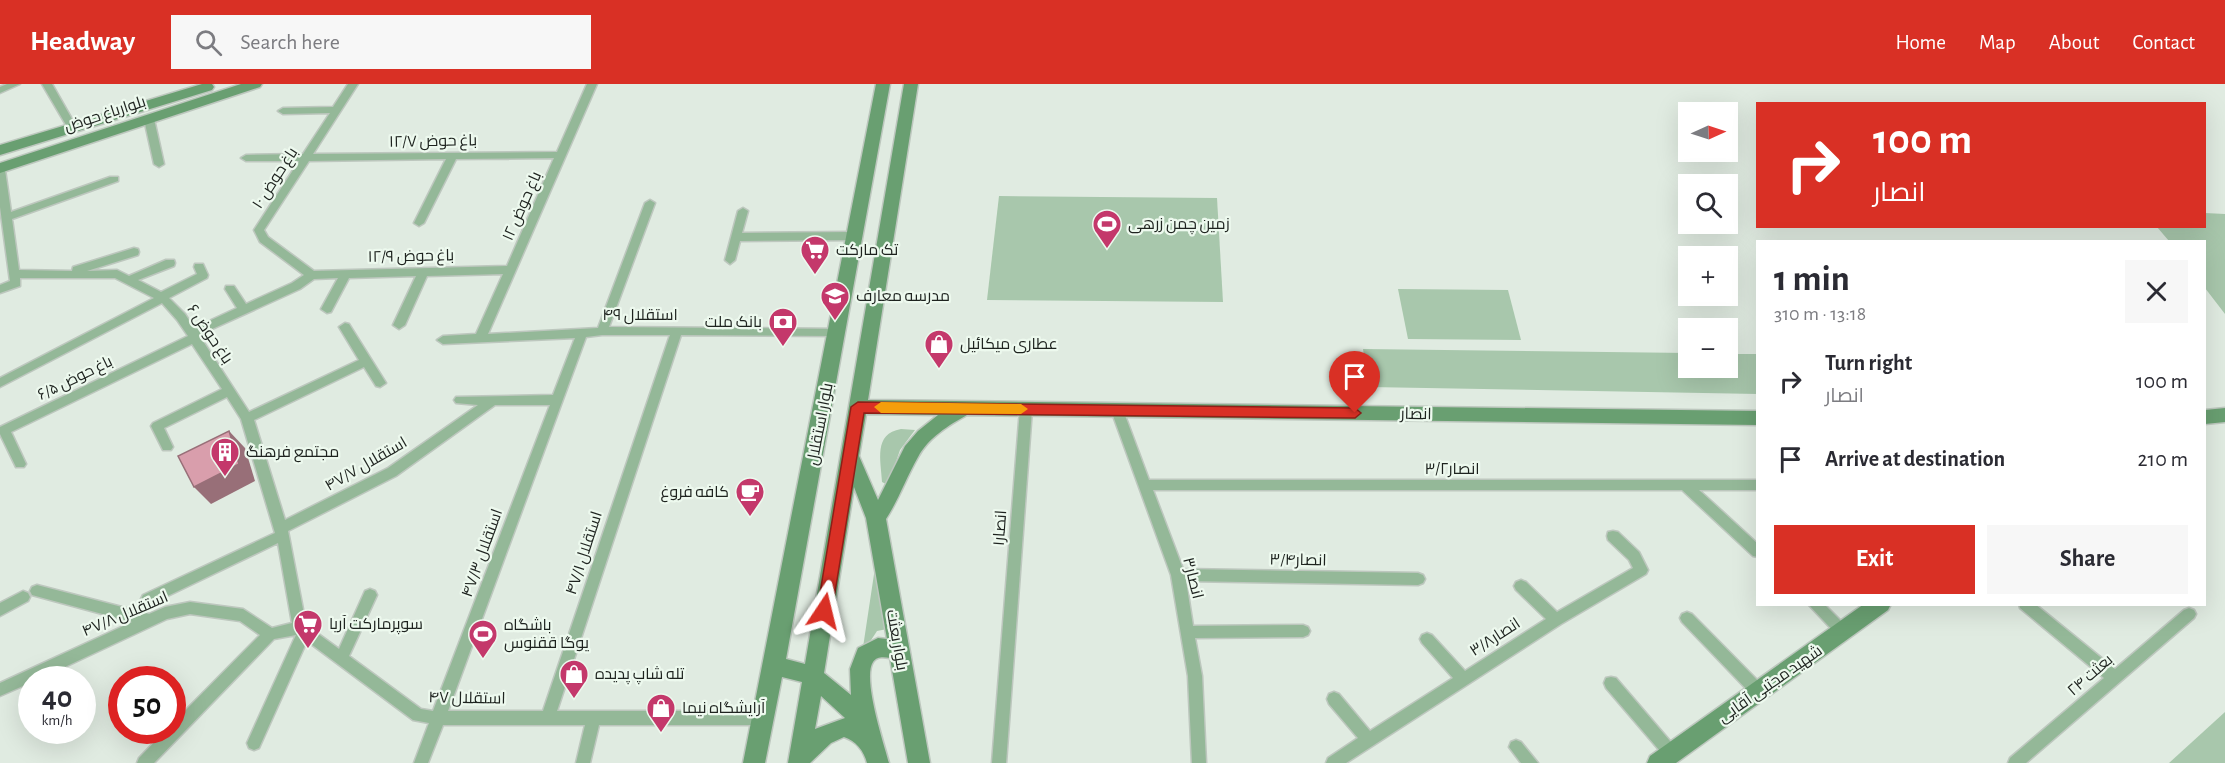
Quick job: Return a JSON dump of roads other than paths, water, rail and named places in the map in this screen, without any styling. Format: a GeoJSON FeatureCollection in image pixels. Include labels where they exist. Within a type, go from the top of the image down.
{"type":"FeatureCollection","features":[{"type":"Feature","properties":{"kind":"main road","name":"بلوارباغ حوض"},"geometry":{"type":"LineString","coordinates":[[0,150],[217,84]]}},
{"type":"Feature","properties":{"kind":"main road","name":"بلوارباغ حوض"},"geometry":{"type":"LineString","coordinates":[[0,169],[255,84]]}},
{"type":"Feature","properties":{"kind":"main road","name":"بلوار استقلال"},"geometry":{"type":"LineString","coordinates":[[754,763],[838,332],[853,236],[883,84]]}},
{"type":"Feature","properties":{"kind":"main road","name":"بلوار استقلال"},"geometry":{"type":"LineString","coordinates":[[799,760],[851,458],[911,84]]}},
{"type":"Feature","properties":{"kind":"main road"},"geometry":{"type":"LineString","coordinates":[[862,199],[891,199]]}},
{"type":"Feature","properties":{"kind":"main road","name":"انصار"},"geometry":{"type":"LineString","coordinates":[[858,407],[1756,418]]}},
{"type":"Feature","properties":{"kind":"main road"},"geometry":{"type":"LineString","coordinates":[[876,518],[891,495],[911,451],[924,436],[944,420],[965,408]]}},
{"type":"Feature","properties":{"kind":"main road"},"geometry":{"type":"LineString","coordinates":[[2206,417],[2225,416]]}},
{"type":"Feature","properties":{"kind":"main road","name":"بلوار بعثت"},"geometry":{"type":"LineString","coordinates":[[851,458],[876,518],[919,763]]}},
{"type":"Feature","properties":{"kind":"main road","name":"شهید مجتبی آقایی"},"geometry":{"type":"LineString","coordinates":[[1665,758],[1878,606]]}},
{"type":"Feature","properties":{"kind":"main road"},"geometry":{"type":"LineString","coordinates":[[877,759],[866,722],[858,672],[861,662],[870,650],[884,645],[899,649]]}},
{"type":"Feature","properties":{"kind":"main road"},"geometry":{"type":"LineString","coordinates":[[774,664],[813,676],[866,722]]}},
{"type":"Feature","properties":{"kind":"main road"},"geometry":{"type":"LineString","coordinates":[[799,760],[823,736],[843,727],[861,733],[877,759]]}},
{"type":"Feature","properties":{"kind":"street"},"geometry":{"type":"LineString","coordinates":[[0,90],[15,84]]}},
{"type":"Feature","properties":{"kind":"street"},"geometry":{"type":"LineString","coordinates":[[47,84],[72,128]]}},
{"type":"Feature","properties":{"kind":"street","name":"۱۰ باغ حوض"},"geometry":{"type":"LineString","coordinates":[[312,275],[264,238],[259,230],[353,84]]}},
{"type":"Feature","properties":{"kind":"street","name":"۱۲ باغ حوض"},"geometry":{"type":"LineString","coordinates":[[480,339],[592,84]]}},
{"type":"Feature","properties":{"kind":"street"},"geometry":{"type":"LineString","coordinates":[[283,111],[336,110]]}},
{"type":"Feature","properties":{"kind":"street"},"geometry":{"type":"LineString","coordinates":[[149,119],[159,164]]}},
{"type":"Feature","properties":{"kind":"street","name":"۱۲/۷ باغ حوض"},"geometry":{"type":"LineString","coordinates":[[246,158],[561,155]]}},
{"type":"Feature","properties":{"kind":"street"},"geometry":{"type":"LineString","coordinates":[[419,223],[453,156]]}},
{"type":"Feature","properties":{"kind":"street"},"geometry":{"type":"LineString","coordinates":[[0,169],[16,283],[0,289]]}},
{"type":"Feature","properties":{"kind":"street"},"geometry":{"type":"LineString","coordinates":[[7,217],[114,179]]}},
{"type":"Feature","properties":{"kind":"street"},"geometry":{"type":"LineString","coordinates":[[602,331],[650,203]]}},
{"type":"Feature","properties":{"kind":"street"},"geometry":{"type":"LineString","coordinates":[[730,260],[743,212]]}},
{"type":"Feature","properties":{"kind":"street"},"geometry":{"type":"LineString","coordinates":[[737,237],[853,236]]}},
{"type":"Feature","properties":{"kind":"street"},"geometry":{"type":"LineString","coordinates":[[61,274],[134,252]]}},
{"type":"Feature","properties":{"kind":"street"},"geometry":{"type":"LineString","coordinates":[[129,280],[170,263]]}},
{"type":"Feature","properties":{"kind":"street"},"geometry":{"type":"LineString","coordinates":[[0,383],[203,275],[199,267]]}},
{"type":"Feature","properties":{"kind":"street","name":"۱۲/۹ باغ حوض"},"geometry":{"type":"LineString","coordinates":[[312,275],[510,270]]}},
{"type":"Feature","properties":{"kind":"street","name":"۶ باغ حوض"},"geometry":{"type":"LineString","coordinates":[[14,272],[24,275],[117,274],[162,298],[182,317],[246,418],[281,532]]}},
{"type":"Feature","properties":{"kind":"street"},"geometry":{"type":"LineString","coordinates":[[399,325],[423,272]]}},
{"type":"Feature","properties":{"kind":"street"},"geometry":{"type":"LineString","coordinates":[[327,309],[346,274]]}},
{"type":"Feature","properties":{"kind":"street"},"geometry":{"type":"LineString","coordinates":[[193,335],[243,309],[296,286],[312,275]]}},
{"type":"Feature","properties":{"kind":"street"},"geometry":{"type":"LineString","coordinates":[[230,289],[243,309]]}},
{"type":"Feature","properties":{"kind":"street"},"geometry":{"type":"LineString","coordinates":[[345,327],[380,383]]}},
{"type":"Feature","properties":{"kind":"street","name":"۴۹ استقلال"},"geometry":{"type":"LineString","coordinates":[[442,340],[582,334],[602,331],[838,332]]}},
{"type":"Feature","properties":{"kind":"street","name":"۴۷/۱ استقلال"},"geometry":{"type":"LineString","coordinates":[[548,717],[677,332]]}},
{"type":"Feature","properties":{"kind":"street","name":"۴۷/۳ استقلال"},"geometry":{"type":"LineString","coordinates":[[421,763],[582,334]]}},
{"type":"Feature","properties":{"kind":"street","name":"۶/۵ باغ حوض"},"geometry":{"type":"LineString","coordinates":[[20,464],[4,430],[193,335]]}},
{"type":"Feature","properties":{"kind":"street"},"geometry":{"type":"LineString","coordinates":[[246,418],[365,362]]}},
{"type":"Feature","properties":{"kind":"street"},"geometry":{"type":"LineString","coordinates":[[166,447],[157,426],[229,391]]}},
{"type":"Feature","properties":{"kind":"street"},"geometry":{"type":"LineString","coordinates":[[460,400],[557,400]]}},
{"type":"Feature","properties":{"kind":"street","name":"۴۷/۷ استقلال"},"geometry":{"type":"LineString","coordinates":[[148,599],[281,532],[392,472],[493,400]]}},
{"type":"Feature","properties":{"kind":"street","name":"انصار۱"},"geometry":{"type":"LineString","coordinates":[[999,763],[1010,649],[1026,409]]}},
{"type":"Feature","properties":{"kind":"street","name":"انصار۳"},"geometry":{"type":"LineString","coordinates":[[1117,410],[1178,575],[1195,676],[1199,763]]}},
{"type":"Feature","properties":{"kind":"street","name":"انصار۳/۲"},"geometry":{"type":"LineString","coordinates":[[1146,485],[1756,485]]}},
{"type":"Feature","properties":{"kind":"street"},"geometry":{"type":"LineString","coordinates":[[1685,485],[1756,550]]}},
{"type":"Feature","properties":{"kind":"street"},"geometry":{"type":"LineString","coordinates":[[254,743],[303,629],[281,532]]}},
{"type":"Feature","properties":{"kind":"street","name":"انصار۳/۸"},"geometry":{"type":"LineString","coordinates":[[1333,763],[1556,620],[1641,570],[1634,556],[1613,536]]}},
{"type":"Feature","properties":{"kind":"street","name":"انصار۳/۴"},"geometry":{"type":"LineString","coordinates":[[1178,575],[1418,579]]}},
{"type":"Feature","properties":{"kind":"street"},"geometry":{"type":"LineString","coordinates":[[1521,586],[1556,620]]}},
{"type":"Feature","properties":{"kind":"street"},"geometry":{"type":"LineString","coordinates":[[37,591],[149,620]]}},
{"type":"Feature","properties":{"kind":"street"},"geometry":{"type":"LineString","coordinates":[[342,657],[370,595]]}},
{"type":"Feature","properties":{"kind":"street"},"geometry":{"type":"LineString","coordinates":[[0,610],[23,597]]}},
{"type":"Feature","properties":{"kind":"street"},"geometry":{"type":"LineString","coordinates":[[1816,606],[1843,632]]}},
{"type":"Feature","properties":{"kind":"street"},"geometry":{"type":"LineString","coordinates":[[2027,606],[2115,678]]}},
{"type":"Feature","properties":{"kind":"street","name":"۴۷/۸ استقلال"},"geometry":{"type":"LineString","coordinates":[[0,690],[149,620],[190,608],[243,615],[270,634]]}},
{"type":"Feature","properties":{"kind":"street","name":"بعثت ۲۴"},"geometry":{"type":"LineString","coordinates":[[2015,763],[2188,614]]}},
{"type":"Feature","properties":{"kind":"street"},"geometry":{"type":"LineString","coordinates":[[1687,618],[1758,692]]}},
{"type":"Feature","properties":{"kind":"street"},"geometry":{"type":"LineString","coordinates":[[144,763],[270,634],[303,629]]}},
{"type":"Feature","properties":{"kind":"street","name":"۴۷ استقلال"},"geometry":{"type":"LineString","coordinates":[[303,629],[418,715],[438,718],[762,718]]}},
{"type":"Feature","properties":{"kind":"street"},"geometry":{"type":"LineString","coordinates":[[1188,632],[1303,631]]}},
{"type":"Feature","properties":{"kind":"street"},"geometry":{"type":"LineString","coordinates":[[1427,639],[1463,679]]}},
{"type":"Feature","properties":{"kind":"street"},"geometry":{"type":"LineString","coordinates":[[1611,683],[1665,758]]}},
{"type":"Feature","properties":{"kind":"street"},"geometry":{"type":"LineString","coordinates":[[1334,699],[1369,740]]}},
{"type":"Feature","properties":{"kind":"street"},"geometry":{"type":"LineString","coordinates":[[583,763],[594,717]]}},
{"type":"Feature","properties":{"kind":"street"},"geometry":{"type":"LineString","coordinates":[[1516,747],[1531,763]]}},
{"type":"Feature","properties":{"kind":"place","name":"زمین چمن زرهی"},"geometry":{"type":"Point","coordinates":[1107,250]}},
{"type":"Feature","properties":{"kind":"place","name":"تک مارکت"},"geometry":{"type":"Point","coordinates":[815,276]}},
{"type":"Feature","properties":{"kind":"place","name":"مدرسه معارف"},"geometry":{"type":"Point","coordinates":[835,322]}},
{"type":"Feature","properties":{"kind":"place","name":"بانک ملت"},"geometry":{"type":"Point","coordinates":[783,348]}},
{"type":"Feature","properties":{"kind":"place","name":"عطاری میکائیل"},"geometry":{"type":"Point","coordinates":[939,370]}},
{"type":"Feature","properties":{"kind":"place","name":"مجتمع فرهنگ"},"geometry":{"type":"Point","coordinates":[225,478]}},
{"type":"Feature","properties":{"kind":"place","name":"کافه فروغ"},"geometry":{"type":"Point","coordinates":[750,518]}},
{"type":"Feature","properties":{"kind":"place","name":"سوپرمارکت آریا"},"geometry":{"type":"Point","coordinates":[308,650]}},
{"type":"Feature","properties":{"kind":"place","name":"باشگاه یوگا ققنوس"},"geometry":{"type":"Point","coordinates":[483,660]}},
{"type":"Feature","properties":{"kind":"place","name":"تله شاپ پدیده"},"geometry":{"type":"Point","coordinates":[574,700]}},
{"type":"Feature","properties":{"kind":"place","name":"آرایشگاه نیما"},"geometry":{"type":"Point","coordinates":[661,734]}}]}
